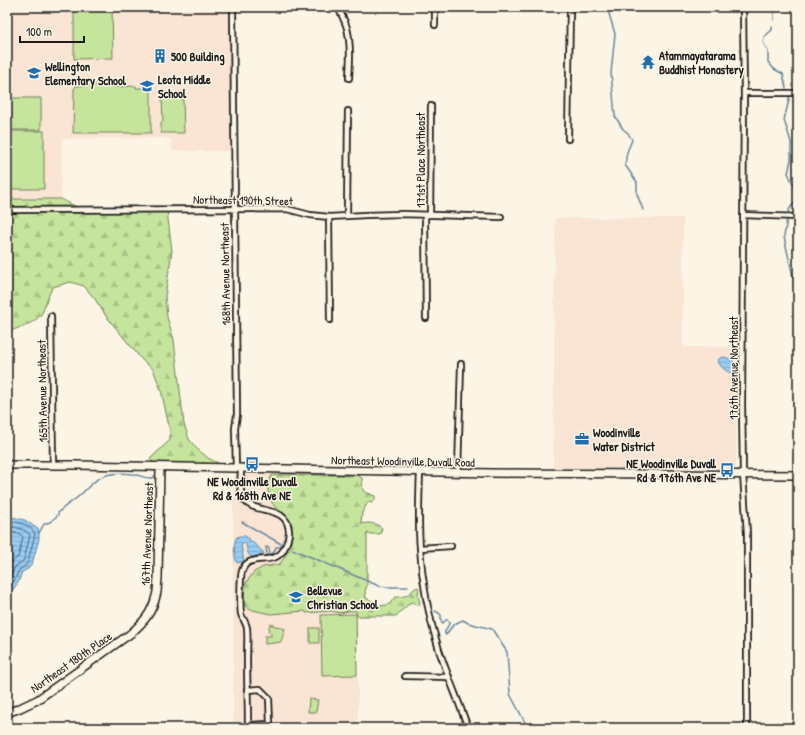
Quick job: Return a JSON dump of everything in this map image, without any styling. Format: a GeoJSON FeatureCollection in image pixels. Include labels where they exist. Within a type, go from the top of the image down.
{"type":"FeatureCollection","features":[{"type":"Feature","properties":{"kind":"main road","name":"Northeast Woodinville Duvall Road"},"geometry":{"type":"LineString","coordinates":[[7,465],[420,472],[798,475]]}},
{"type":"Feature","properties":{"kind":"main road","name":"167th Avenue Northeast"},"geometry":{"type":"LineString","coordinates":[[143,623],[152,608],[157,595],[160,467]]}},
{"type":"Feature","properties":{"kind":"main road","name":"Northeast 180th Place"},"geometry":{"type":"LineString","coordinates":[[7,713],[37,700],[130,634],[143,623]]}},
{"type":"Feature","properties":{"kind":"street","name":"168th Avenue Northeast"},"geometry":{"type":"LineString","coordinates":[[233,7],[234,210],[238,415],[235,428],[238,468],[242,497],[245,501],[257,508],[282,516],[287,523],[289,534],[286,546],[283,552],[278,556],[249,562],[242,571],[242,615],[247,626],[247,690]]}},
{"type":"Feature","properties":{"kind":"street"},"geometry":{"type":"LineString","coordinates":[[338,7],[350,39],[349,78]]}},
{"type":"Feature","properties":{"kind":"street"},"geometry":{"type":"LineString","coordinates":[[435,7],[435,25]]}},
{"type":"Feature","properties":{"kind":"street"},"geometry":{"type":"LineString","coordinates":[[568,139],[570,7]]}},
{"type":"Feature","properties":{"kind":"street","name":"176th Avenue Northeast"},"geometry":{"type":"LineString","coordinates":[[743,7],[744,93],[742,404],[743,474],[747,533],[747,728]]}},
{"type":"Feature","properties":{"kind":"street"},"geometry":{"type":"LineString","coordinates":[[744,93],[798,93]]}},
{"type":"Feature","properties":{"kind":"street","name":"171st Place Northeast"},"geometry":{"type":"LineString","coordinates":[[426,318],[430,106]]}},
{"type":"Feature","properties":{"kind":"street"},"geometry":{"type":"LineString","coordinates":[[347,216],[348,111]]}},
{"type":"Feature","properties":{"kind":"street","name":"Northeast 190th Street"},"geometry":{"type":"LineString","coordinates":[[7,210],[287,209],[329,217],[366,215],[501,217]]}},
{"type":"Feature","properties":{"kind":"street"},"geometry":{"type":"LineString","coordinates":[[743,215],[798,217]]}},
{"type":"Feature","properties":{"kind":"street"},"geometry":{"type":"LineString","coordinates":[[329,217],[330,320]]}},
{"type":"Feature","properties":{"kind":"street","name":"165th Avenue Northeast"},"geometry":{"type":"LineString","coordinates":[[51,316],[53,465]]}},
{"type":"Feature","properties":{"kind":"street"},"geometry":{"type":"LineString","coordinates":[[458,472],[461,364]]}},
{"type":"Feature","properties":{"kind":"street"},"geometry":{"type":"LineString","coordinates":[[420,472],[420,548],[424,584],[439,650],[468,728]]}},
{"type":"Feature","properties":{"kind":"street"},"geometry":{"type":"LineString","coordinates":[[420,548],[451,546]]}},
{"type":"Feature","properties":{"kind":"street"},"geometry":{"type":"LineString","coordinates":[[405,676],[449,676]]}},
{"type":"Feature","properties":{"kind":"street"},"geometry":{"type":"LineString","coordinates":[[260,689],[269,698],[270,724],[248,725],[247,690],[260,689]]}},
{"type":"Feature","properties":{"kind":"shaded area","name":"Leota Middle School"},"geometry":{"type":"Polygon","coordinates":[[[7,7],[233,7],[234,151],[172,151],[171,138],[62,139],[61,199],[7,199],[7,7]]]}},
{"type":"Feature","properties":{"kind":"shaded area"},"geometry":{"type":"Polygon","coordinates":[[[555,218],[683,218],[683,347],[736,347],[736,469],[553,468],[555,218]]]}},
{"type":"Feature","properties":{"kind":"shaded area","name":"Bellevue Christian School"},"geometry":{"type":"Polygon","coordinates":[[[233,465],[358,466],[358,728],[233,728],[233,465]]]}},
{"type":"Feature","properties":{"kind":"green space"},"geometry":{"type":"Polygon","coordinates":[[[74,7],[112,7],[113,58],[74,59],[74,7]]]}},
{"type":"Feature","properties":{"kind":"green space"},"geometry":{"type":"Polygon","coordinates":[[[114,85],[115,87],[136,86],[136,88],[149,88],[151,90],[151,133],[73,133],[74,89],[76,86],[114,85]]]}},
{"type":"Feature","properties":{"kind":"green space"},"geometry":{"type":"Polygon","coordinates":[[[7,98],[41,98],[41,130],[7,130],[7,98]]]}},
{"type":"Feature","properties":{"kind":"green space"},"geometry":{"type":"Polygon","coordinates":[[[162,99],[183,99],[184,133],[161,133],[161,122],[163,122],[162,99]]]}},
{"type":"Feature","properties":{"kind":"green space"},"geometry":{"type":"Polygon","coordinates":[[[7,131],[44,131],[44,189],[7,189],[7,131]]]}},
{"type":"Feature","properties":{"kind":"green space"},"geometry":{"type":"Polygon","coordinates":[[[7,199],[61,199],[81,209],[167,211],[172,251],[165,296],[167,317],[174,340],[184,424],[189,439],[196,448],[208,458],[222,465],[156,465],[150,459],[170,440],[170,431],[161,390],[153,369],[142,360],[84,286],[70,282],[53,287],[43,311],[37,319],[7,332],[7,199]]]}},
{"type":"Feature","properties":{"kind":"green space"},"geometry":{"type":"Polygon","coordinates":[[[272,475],[357,475],[362,478],[363,491],[375,496],[375,499],[372,503],[368,502],[362,513],[361,524],[372,523],[382,528],[380,534],[367,534],[367,586],[365,591],[366,598],[374,602],[373,605],[369,605],[368,609],[371,611],[376,607],[390,604],[396,597],[407,595],[418,587],[420,603],[418,606],[411,602],[396,616],[357,616],[356,611],[341,613],[331,611],[306,613],[305,611],[271,614],[248,609],[244,604],[245,584],[254,572],[263,567],[280,564],[290,548],[292,532],[289,520],[275,507],[271,501],[267,487],[272,475]]]}},
{"type":"Feature","properties":{"kind":"green space"},"geometry":{"type":"Polygon","coordinates":[[[356,614],[357,675],[322,676],[321,615],[356,614]]]}},
{"type":"Feature","properties":{"kind":"green space"},"geometry":{"type":"Polygon","coordinates":[[[270,624],[285,629],[281,642],[265,644],[265,636],[271,636],[271,633],[268,632],[270,624]]]}},
{"type":"Feature","properties":{"kind":"green space"},"geometry":{"type":"Polygon","coordinates":[[[310,628],[319,628],[319,643],[310,643],[310,628]]]}},
{"type":"Feature","properties":{"kind":"green space"},"geometry":{"type":"Polygon","coordinates":[[[309,699],[318,700],[316,712],[308,712],[309,699]]]}},
{"type":"Feature","properties":{"kind":"water"},"geometry":{"type":"Polygon","coordinates":[[[724,357],[733,360],[734,372],[732,373],[727,371],[720,364],[718,360],[724,357]]]}},
{"type":"Feature","properties":{"kind":"water"},"geometry":{"type":"Polygon","coordinates":[[[7,516],[25,520],[38,529],[39,539],[32,564],[28,569],[22,572],[18,583],[7,597],[7,516]]]}},
{"type":"Feature","properties":{"kind":"water"},"geometry":{"type":"Polygon","coordinates":[[[244,535],[264,553],[263,555],[251,557],[248,553],[246,544],[243,543],[241,545],[244,561],[237,563],[234,546],[235,542],[237,537],[244,535]]]}},
{"type":"Feature","properties":{"kind":"waterway"},"geometry":{"type":"LineString","coordinates":[[607,7],[615,34],[611,73],[615,116],[632,140],[627,152],[625,165],[637,182],[637,194],[643,210]]}},
{"type":"Feature","properties":{"kind":"waterway"},"geometry":{"type":"LineString","coordinates":[[772,7],[774,12],[774,20]]}},
{"type":"Feature","properties":{"kind":"waterway"},"geometry":{"type":"LineString","coordinates":[[772,27],[772,30],[764,37],[763,42],[768,51],[768,62],[774,69],[783,74],[786,88]]}},
{"type":"Feature","properties":{"kind":"waterway"},"geometry":{"type":"LineString","coordinates":[[789,96],[784,120],[791,142],[791,160],[788,173],[798,192]]}},
{"type":"Feature","properties":{"kind":"waterway"},"geometry":{"type":"LineString","coordinates":[[798,197],[788,213],[784,237],[798,297]]}},
{"type":"Feature","properties":{"kind":"waterway"},"geometry":{"type":"LineString","coordinates":[[39,533],[44,524],[50,522],[61,510],[100,477],[125,473],[150,478],[153,478],[154,476]]}},
{"type":"Feature","properties":{"kind":"waterway"},"geometry":{"type":"LineString","coordinates":[[242,522],[283,545]]}},
{"type":"Feature","properties":{"kind":"waterway"},"geometry":{"type":"LineString","coordinates":[[267,554],[266,547],[269,548],[271,554],[275,551],[276,547],[282,547],[283,545]]}},
{"type":"Feature","properties":{"kind":"waterway"},"geometry":{"type":"LineString","coordinates":[[292,549],[379,586],[408,587]]}},
{"type":"Feature","properties":{"kind":"waterway"},"geometry":{"type":"LineString","coordinates":[[435,611],[441,615],[442,623],[446,620],[450,622],[445,631],[446,635],[457,622],[463,620],[468,623],[492,629],[507,652],[510,694],[528,728]]}},
{"type":"Feature","properties":{"kind":"place","name":"500 Building"},"geometry":{"type":"Point","coordinates":[160,56]}},
{"type":"Feature","properties":{"kind":"place","name":"Atammayatarama Buddhist Monastery"},"geometry":{"type":"Point","coordinates":[648,62]}},
{"type":"Feature","properties":{"kind":"place","name":"Wellington Elementary School"},"geometry":{"type":"Point","coordinates":[34,73]}},
{"type":"Feature","properties":{"kind":"place","name":"Leota Middle School"},"geometry":{"type":"Point","coordinates":[147,86]}},
{"type":"Feature","properties":{"kind":"place","name":"Woodinville Water District"},"geometry":{"type":"Point","coordinates":[582,439]}},
{"type":"Feature","properties":{"kind":"place","name":"NE Woodinville Duvall Rd & 168th Ave NE"},"geometry":{"type":"Point","coordinates":[252,464]}},
{"type":"Feature","properties":{"kind":"place","name":"NE Woodinville Duvall Rd & 176th Ave NE"},"geometry":{"type":"Point","coordinates":[727,470]}},
{"type":"Feature","properties":{"kind":"place","name":"Bellevue Christian School"},"geometry":{"type":"Point","coordinates":[296,597]}}]}
